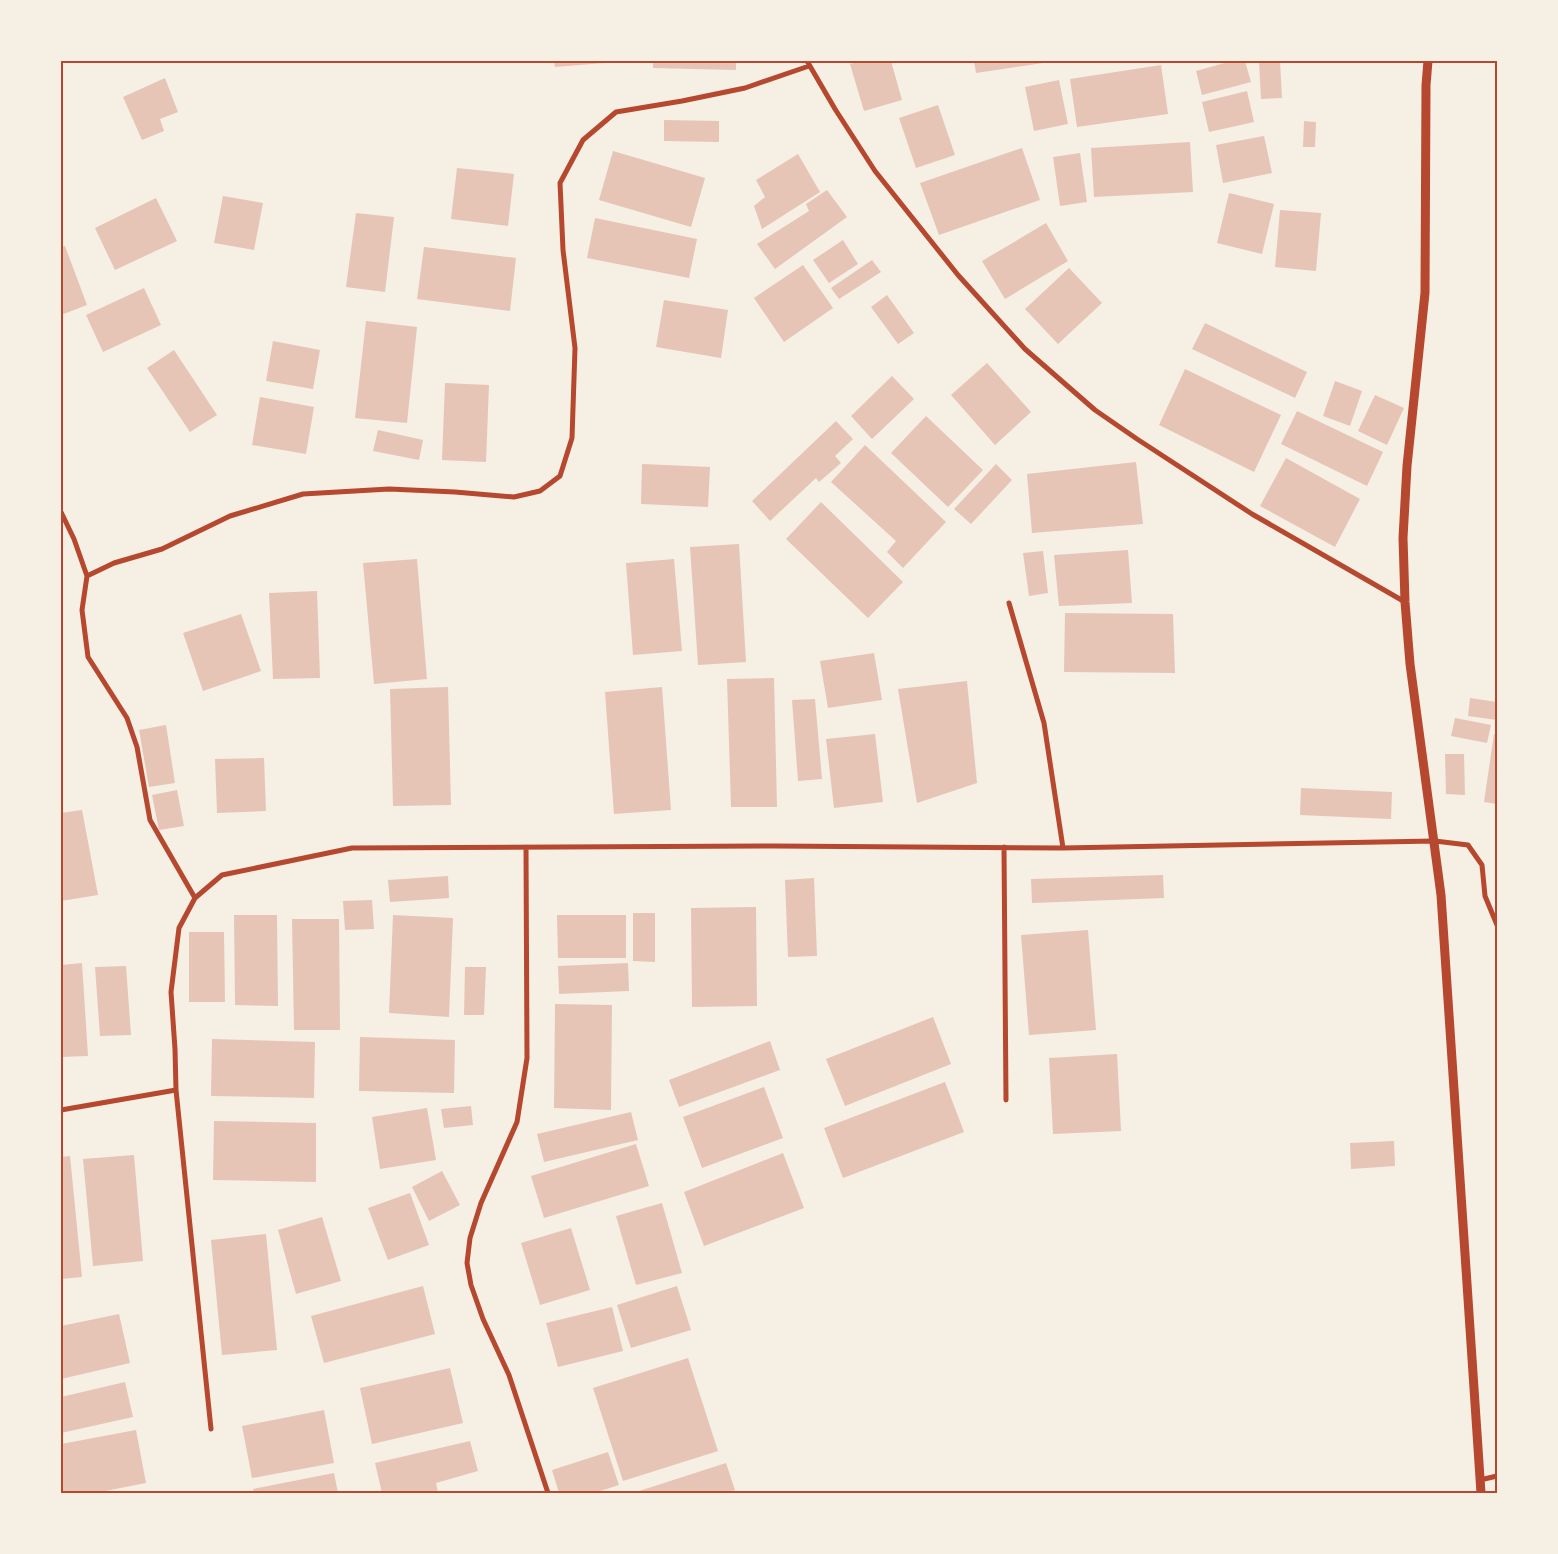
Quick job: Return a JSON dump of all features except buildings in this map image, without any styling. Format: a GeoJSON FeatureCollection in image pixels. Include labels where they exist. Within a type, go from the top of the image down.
{"type":"FeatureCollection","features":[{"type":"Feature","properties":{"kind":"street"},"geometry":{"type":"LineString","coordinates":[[1428,61],[1426,85],[1425,293],[1407,466],[1403,538],[1405,602],[1410,664],[1441,895],[1450,1005],[1481,1493]]}},
{"type":"Feature","properties":{"kind":"street"},"geometry":{"type":"LineString","coordinates":[[87,576],[114,563],[162,549],[230,516],[303,494],[389,489],[514,497],[540,491],[560,476],[572,438],[575,348],[563,250],[560,183],[583,140],[616,112],[745,88],[808,63],[875,171],[958,275],[1025,349],[1095,410],[1136,439],[1252,514],[1405,602]]}},
{"type":"Feature","properties":{"kind":"street"},"geometry":{"type":"LineString","coordinates":[[61,512],[74,539],[87,576],[82,610],[88,657],[127,718],[137,747],[150,820],[195,898]]}},
{"type":"Feature","properties":{"kind":"street"},"geometry":{"type":"LineString","coordinates":[[1008,603],[1044,723],[1063,848]]}},
{"type":"Feature","properties":{"kind":"street"},"geometry":{"type":"LineString","coordinates":[[211,1429],[176,1090],[171,992],[179,928],[195,898],[222,875],[352,848],[1063,848],[1435,841],[1468,845],[1482,865],[1485,896],[1497,925]]}},
{"type":"Feature","properties":{"kind":"street"},"geometry":{"type":"LineString","coordinates":[[526,847],[527,1058],[518,1122],[481,1203],[470,1238],[467,1263],[471,1285],[483,1319],[509,1375],[548,1493]]}},
{"type":"Feature","properties":{"kind":"street"},"geometry":{"type":"LineString","coordinates":[[1004,847],[1006,1100]]}},
{"type":"Feature","properties":{"kind":"street"},"geometry":{"type":"LineString","coordinates":[[61,1110],[176,1090]]}},
{"type":"Feature","properties":{"kind":"street"},"geometry":{"type":"LineString","coordinates":[[1480,1480],[1497,1476]]}}]}
